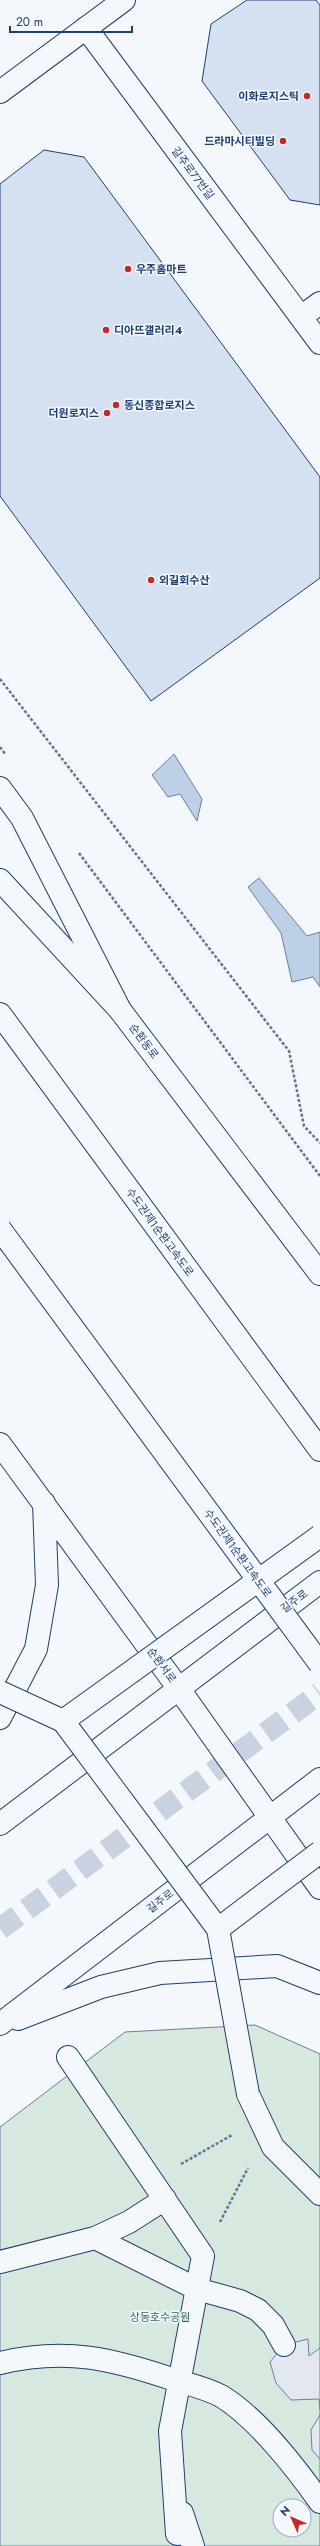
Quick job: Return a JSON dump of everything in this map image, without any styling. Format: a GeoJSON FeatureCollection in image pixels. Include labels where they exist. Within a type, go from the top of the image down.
{"type":"FeatureCollection","features":[{"type":"Feature","properties":{"kind":"main road"},"geometry":{"type":"LineString","coordinates":[[0,92],[124,0]]}},
{"type":"Feature","properties":{"kind":"main road","name":"길주로77번길"},"geometry":{"type":"LineString","coordinates":[[86,28],[320,343]]}},
{"type":"Feature","properties":{"kind":"main road"},"geometry":{"type":"LineString","coordinates":[[301,317],[320,303]]}},
{"type":"Feature","properties":{"kind":"main road","name":"순환동로"},"geometry":{"type":"LineString","coordinates":[[0,788],[22,818],[120,1010],[320,1274]]}},
{"type":"Feature","properties":{"kind":"main road"},"geometry":{"type":"LineString","coordinates":[[0,880],[120,1010]]}},
{"type":"Feature","properties":{"kind":"main road","name":"수도권제1순환고속도로"},"geometry":{"type":"LineString","coordinates":[[0,1014],[320,1450]]}},
{"type":"Feature","properties":{"kind":"main road","name":"수도권제1순환고속도로"},"geometry":{"type":"LineString","coordinates":[[0,1229],[320,1664]]}},
{"type":"Feature","properties":{"kind":"main road"},"geometry":{"type":"LineString","coordinates":[[297,1244],[320,1258]]}},
{"type":"Feature","properties":{"kind":"main road","name":"순환서로"},"geometry":{"type":"LineString","coordinates":[[0,1444],[179,1688],[271,1816],[320,1888]]}},
{"type":"Feature","properties":{"kind":"main road"},"geometry":{"type":"LineString","coordinates":[[0,1718],[36,1649],[47,1585],[44,1503]]}},
{"type":"Feature","properties":{"kind":"main road"},"geometry":{"type":"LineString","coordinates":[[63,1721],[320,1536]]}},
{"type":"Feature","properties":{"kind":"main road","name":"길주로"},"geometry":{"type":"LineString","coordinates":[[0,1824],[320,1582]]}},
{"type":"Feature","properties":{"kind":"main road"},"geometry":{"type":"LineString","coordinates":[[0,1692],[63,1721],[218,1929],[248,2094],[273,2147],[320,2194]]}},
{"type":"Feature","properties":{"kind":"main road","name":"길주로"},"geometry":{"type":"LineString","coordinates":[[0,2025],[320,1778]]}},
{"type":"Feature","properties":{"kind":"main road"},"geometry":{"type":"LineString","coordinates":[[218,1929],[320,1852]]}},
{"type":"Feature","properties":{"kind":"main road"},"geometry":{"type":"LineString","coordinates":[[0,2025],[101,1987],[160,1973],[277,1966],[320,1983]]}},
{"type":"Feature","properties":{"kind":"main road"},"geometry":{"type":"LineString","coordinates":[[68,2057],[203,2256],[178,2381],[170,2431],[172,2480],[185,2540]]}},
{"type":"Feature","properties":{"kind":"main road"},"geometry":{"type":"LineString","coordinates":[[0,2262],[95,2238],[129,2222],[165,2199]]}},
{"type":"Feature","properties":{"kind":"main road"},"geometry":{"type":"LineString","coordinates":[[95,2238],[197,2289],[240,2301],[258,2310],[273,2325],[284,2345]]}},
{"type":"Feature","properties":{"kind":"main road"},"geometry":{"type":"LineString","coordinates":[[0,2363],[18,2358],[76,2354],[124,2362],[178,2381],[202,2387],[222,2397],[249,2420],[283,2453],[320,2502]]}},
{"type":"Feature","properties":{"kind":"path"},"geometry":{"type":"LineString","coordinates":[[0,679],[289,1051],[304,1126],[320,1143]]}},
{"type":"Feature","properties":{"kind":"path"},"geometry":{"type":"LineString","coordinates":[[0,747],[10,760]]}},
{"type":"Feature","properties":{"kind":"path"},"geometry":{"type":"LineString","coordinates":[[76,850],[320,1176]]}},
{"type":"Feature","properties":{"kind":"path"},"geometry":{"type":"LineString","coordinates":[[152,2180],[263,2125]]}},
{"type":"Feature","properties":{"kind":"path"},"geometry":{"type":"LineString","coordinates":[[203,2256],[263,2125]]}},
{"type":"Feature","properties":{"kind":"green space","name":"상동호수공원"},"geometry":{"type":"Polygon","coordinates":[[[255,2025],[320,2054],[320,2546],[0,2546],[0,2127],[125,2032],[255,2025]]]}},
{"type":"Feature","properties":{"kind":"shaded area"},"geometry":{"type":"Polygon","coordinates":[[[308,2339],[309,2356],[320,2348],[320,2410],[319,2399],[291,2400],[276,2383],[270,2362],[284,2345],[308,2339]]]}},
{"type":"Feature","properties":{"kind":"shaded area"},"geometry":{"type":"Polygon","coordinates":[[[320,2415],[320,2459],[312,2450],[311,2430],[320,2415]]]}},
{"type":"Feature","properties":{"kind":"water"},"geometry":{"type":"Polygon","coordinates":[[[174,754],[202,799],[197,821],[180,794],[168,797],[152,775],[174,754]]]}},
{"type":"Feature","properties":{"kind":"water"},"geometry":{"type":"Polygon","coordinates":[[[259,878],[307,936],[320,932],[320,987],[313,977],[292,982],[281,933],[248,887],[259,878]]]}},
{"type":"Feature","properties":{"kind":"building","name":"드라마시티빌딩"},"geometry":{"type":"Polygon","coordinates":[[[247,0],[316,0],[320,5],[320,205],[290,200],[202,81],[211,24],[247,0]]]}},
{"type":"Feature","properties":{"kind":"building","name":"디아뜨갤러리4"},"geometry":{"type":"Polygon","coordinates":[[[44,150],[84,157],[320,477],[320,578],[151,701],[0,496],[0,184],[44,150]]]}},
{"type":"Feature","properties":{"kind":"tunnel"},"geometry":{"type":"LineString","coordinates":[[0,1929],[320,1693]]}},
{"type":"Feature","properties":{"kind":"place","name":"이화로지스틱"},"geometry":{"type":"Point","coordinates":[307,96]}},
{"type":"Feature","properties":{"kind":"place","name":"드라마시티빌딩"},"geometry":{"type":"Point","coordinates":[283,141]}},
{"type":"Feature","properties":{"kind":"place","name":"우주홈마트"},"geometry":{"type":"Point","coordinates":[128,269]}},
{"type":"Feature","properties":{"kind":"place","name":"디아뜨갤러리4"},"geometry":{"type":"Point","coordinates":[106,330]}},
{"type":"Feature","properties":{"kind":"place","name":"동신종합로지스"},"geometry":{"type":"Point","coordinates":[116,405]}},
{"type":"Feature","properties":{"kind":"place","name":"더원로지스"},"geometry":{"type":"Point","coordinates":[107,413]}},
{"type":"Feature","properties":{"kind":"place","name":"외길회수산"},"geometry":{"type":"Point","coordinates":[151,580]}}]}
